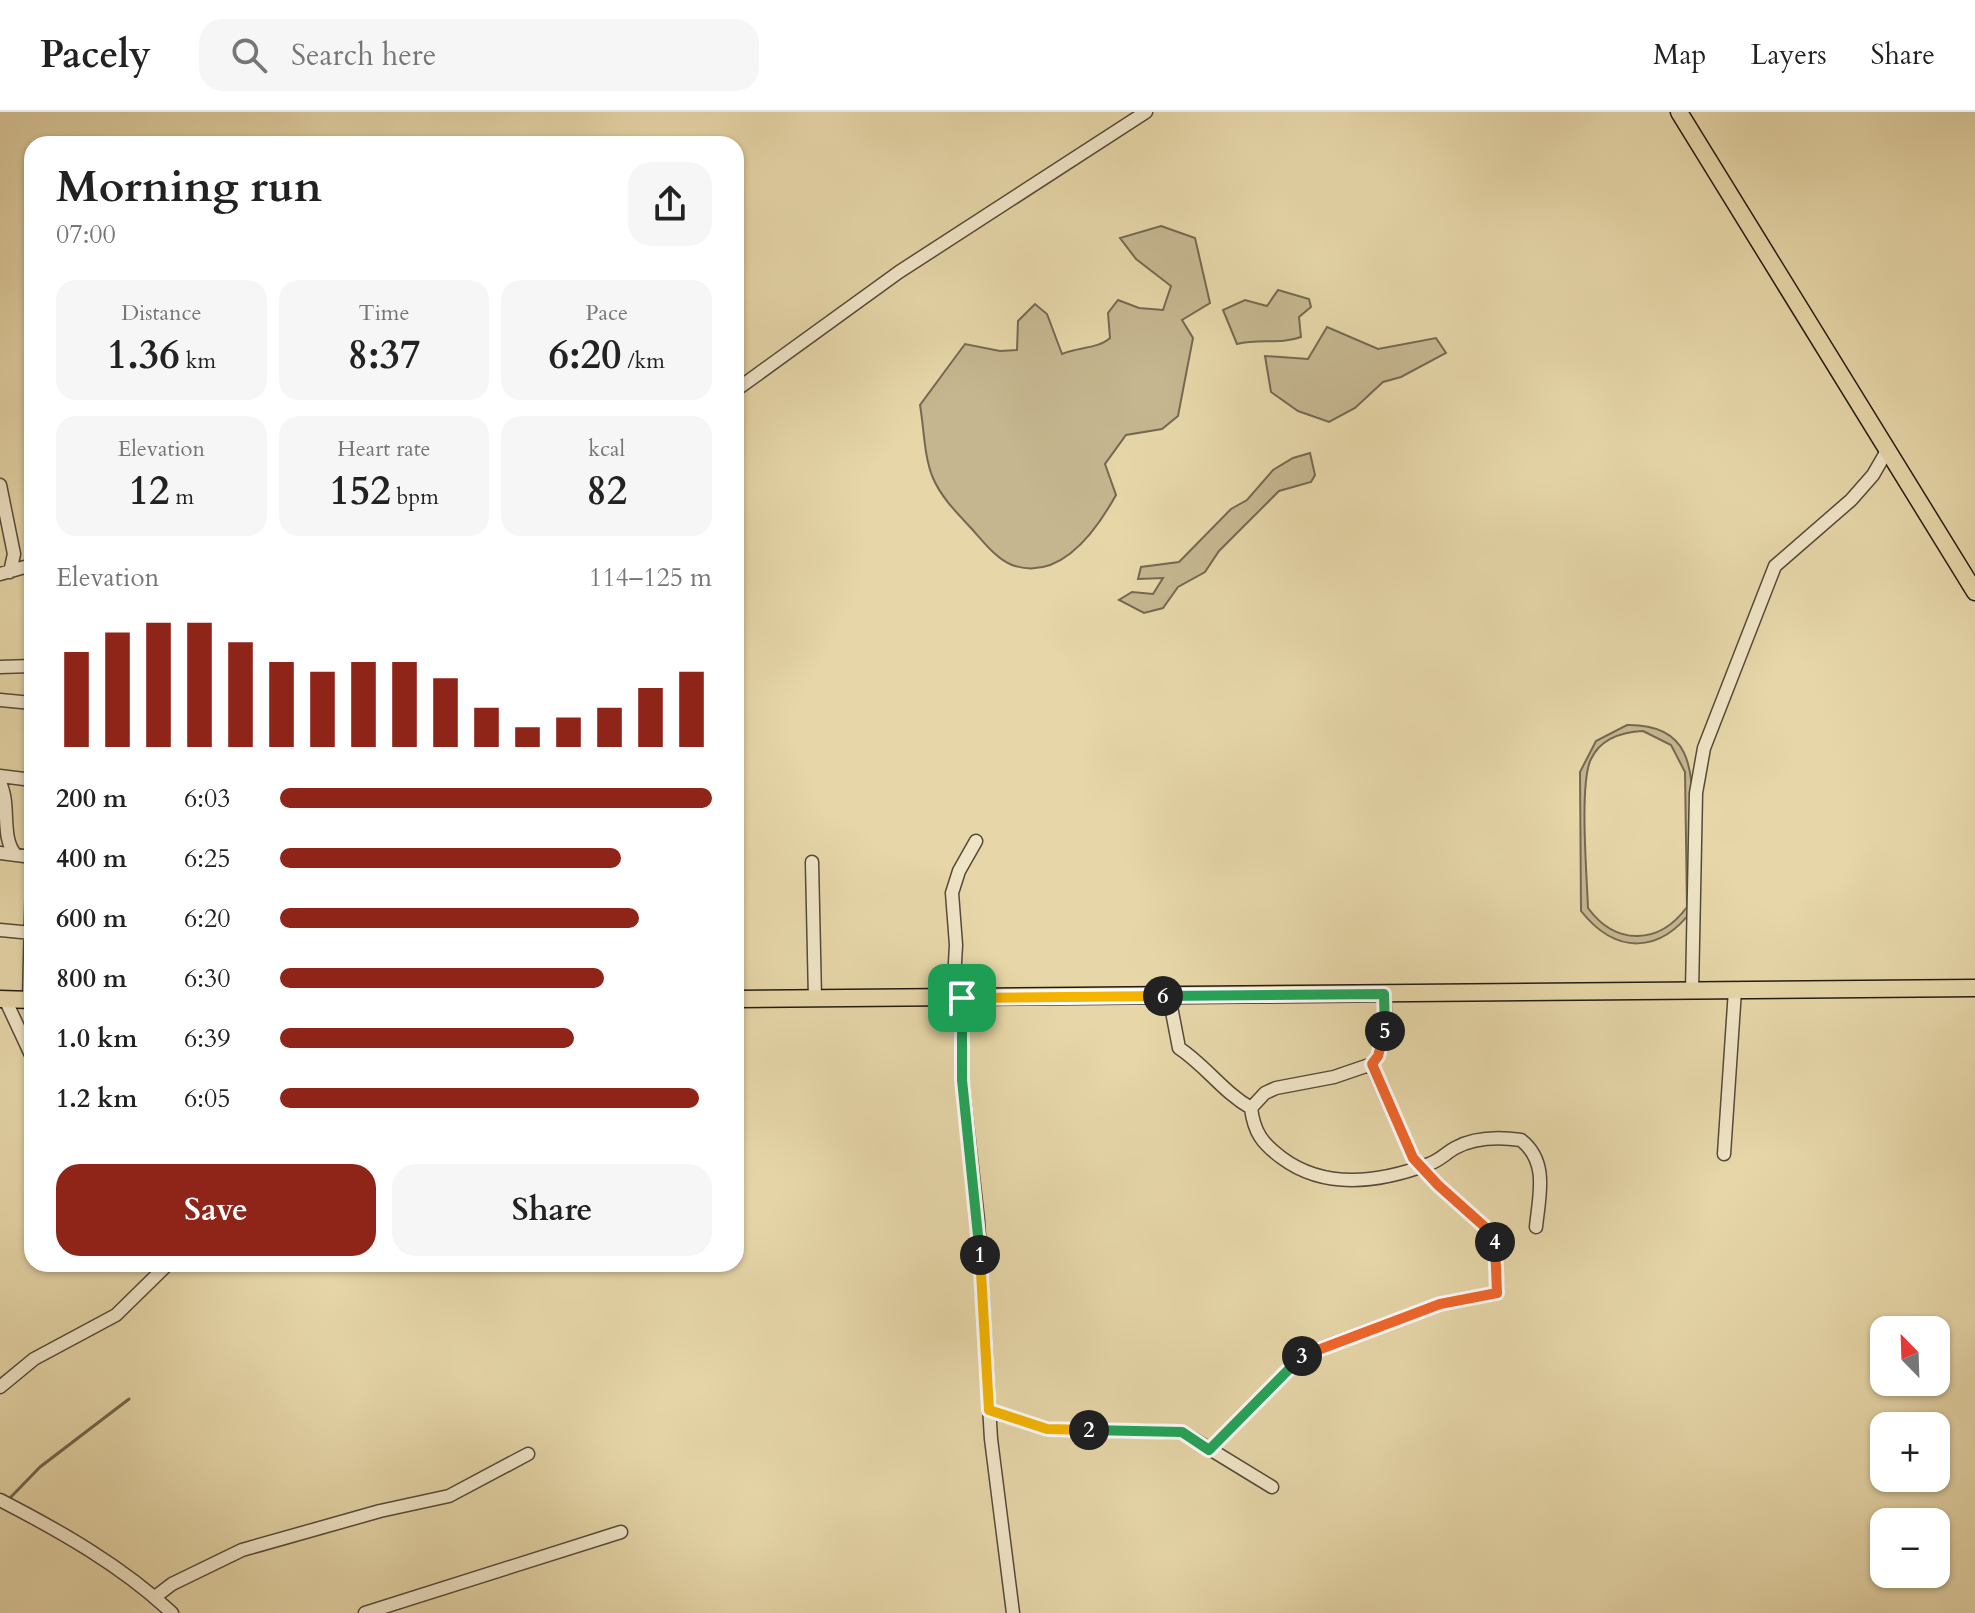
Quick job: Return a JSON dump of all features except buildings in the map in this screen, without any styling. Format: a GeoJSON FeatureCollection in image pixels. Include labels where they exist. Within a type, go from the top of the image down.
{"type":"FeatureCollection","features":[{"type":"Feature","properties":{"kind":"main road"},"geometry":{"type":"LineString","coordinates":[[1679,112],[1975,592]]}},
{"type":"Feature","properties":{"kind":"main road"},"geometry":{"type":"LineString","coordinates":[[744,999],[1975,988]]}},
{"type":"Feature","properties":{"kind":"main road"},"geometry":{"type":"LineString","coordinates":[[2,999],[24,1000]]}},
{"type":"Feature","properties":{"kind":"street"},"geometry":{"type":"LineString","coordinates":[[744,384],[899,272],[1146,112]]}},
{"type":"Feature","properties":{"kind":"street"},"geometry":{"type":"LineString","coordinates":[[1692,991],[1696,793],[1704,748],[1775,566],[1851,500],[1873,475],[1888,449]]}},
{"type":"Feature","properties":{"kind":"street"},"geometry":{"type":"LineString","coordinates":[[0,485],[14,554],[5,573]]}},
{"type":"Feature","properties":{"kind":"street"},"geometry":{"type":"LineString","coordinates":[[14,554],[24,562]]}},
{"type":"Feature","properties":{"kind":"street"},"geometry":{"type":"LineString","coordinates":[[0,667],[24,666]]}},
{"type":"Feature","properties":{"kind":"street"},"geometry":{"type":"LineString","coordinates":[[0,700],[24,702]]}},
{"type":"Feature","properties":{"kind":"street"},"geometry":{"type":"LineString","coordinates":[[0,776],[24,779]]}},
{"type":"Feature","properties":{"kind":"street"},"geometry":{"type":"LineString","coordinates":[[0,783],[6,803],[5,837],[16,855]]}},
{"type":"Feature","properties":{"kind":"street"},"geometry":{"type":"LineString","coordinates":[[976,841],[954,883],[957,998],[962,1080],[976,1193],[989,1410],[1013,1613]]}},
{"type":"Feature","properties":{"kind":"street"},"geometry":{"type":"LineString","coordinates":[[0,853],[24,856]]}},
{"type":"Feature","properties":{"kind":"street"},"geometry":{"type":"LineString","coordinates":[[812,862],[815,999]]}},
{"type":"Feature","properties":{"kind":"street"},"geometry":{"type":"LineString","coordinates":[[0,930],[24,932]]}},
{"type":"Feature","properties":{"kind":"street"},"geometry":{"type":"LineString","coordinates":[[1724,1154],[1735,990]]}},
{"type":"Feature","properties":{"kind":"street"},"geometry":{"type":"LineString","coordinates":[[1251,1108],[1265,1093],[1276,1088],[1334,1077],[1372,1064],[1378,1056],[1385,1032],[1384,994]]}},
{"type":"Feature","properties":{"kind":"street"},"geometry":{"type":"LineString","coordinates":[[1169,996],[1179,1048],[1204,1066],[1227,1092],[1251,1108],[1259,1138],[1293,1166],[1313,1175],[1362,1179],[1398,1175],[1456,1147],[1482,1139],[1521,1140],[1536,1156],[1539,1166],[1536,1227]]}},
{"type":"Feature","properties":{"kind":"street"},"geometry":{"type":"LineString","coordinates":[[2,999],[24,1042]]}},
{"type":"Feature","properties":{"kind":"street"},"geometry":{"type":"LineString","coordinates":[[1209,1450],[1303,1355],[1440,1304],[1497,1293],[1495,1236],[1421,1166],[1400,1130],[1372,1064]]}},
{"type":"Feature","properties":{"kind":"street"},"geometry":{"type":"LineString","coordinates":[[0,1387],[34,1359],[116,1315],[160,1272]]}},
{"type":"Feature","properties":{"kind":"street"},"geometry":{"type":"LineString","coordinates":[[989,1410],[1047,1429],[1182,1432],[1272,1487]]}},
{"type":"Feature","properties":{"kind":"street"},"geometry":{"type":"LineString","coordinates":[[155,1597],[172,1584],[242,1550],[380,1511],[449,1496],[528,1454]]}},
{"type":"Feature","properties":{"kind":"street"},"geometry":{"type":"LineString","coordinates":[[5,1503],[46,1523],[155,1597],[172,1613]]}},
{"type":"Feature","properties":{"kind":"street"},"geometry":{"type":"LineString","coordinates":[[365,1613],[621,1532]]}},
{"type":"Feature","properties":{"kind":"shaded area"},"geometry":{"type":"Polygon","coordinates":[[[1161,226],[1195,238],[1210,303],[1182,320],[1193,338],[1178,416],[1162,429],[1126,435],[1105,464],[1116,495],[1098,524],[1074,550],[1046,566],[1029,568],[1012,565],[990,549],[936,485],[928,461],[920,405],[965,344],[1000,351],[1017,350],[1018,321],[1035,304],[1047,314],[1062,354],[1100,344],[1110,338],[1108,313],[1118,300],[1139,308],[1163,310],[1171,286],[1136,259],[1120,238],[1161,226]]]}},
{"type":"Feature","properties":{"kind":"shaded area"},"geometry":{"type":"Polygon","coordinates":[[[1278,290],[1309,299],[1311,307],[1299,317],[1301,337],[1237,344],[1223,310],[1245,300],[1267,306],[1278,290]]]}},
{"type":"Feature","properties":{"kind":"shaded area"},"geometry":{"type":"Polygon","coordinates":[[[1327,327],[1378,349],[1436,338],[1446,353],[1401,377],[1383,382],[1355,408],[1329,422],[1298,411],[1271,392],[1265,356],[1308,359],[1327,327]]]}},
{"type":"Feature","properties":{"kind":"shaded area"},"geometry":{"type":"Polygon","coordinates":[[[1310,453],[1315,475],[1311,482],[1279,491],[1219,551],[1205,572],[1178,587],[1163,608],[1144,613],[1119,600],[1132,592],[1153,594],[1163,578],[1138,579],[1141,567],[1179,562],[1231,509],[1247,500],[1273,470],[1293,458],[1310,453]]]}},
{"type":"Feature","properties":{"kind":"shaded area"},"geometry":{"type":"Polygon","coordinates":[[[1627,725],[1650,727],[1666,733],[1678,743],[1686,756],[1693,808],[1693,909],[1680,924],[1652,941],[1623,942],[1609,936],[1581,911],[1580,772],[1596,741],[1627,725]],[[1643,731],[1620,735],[1600,746],[1587,771],[1585,854],[1588,908],[1611,929],[1624,934],[1638,936],[1664,929],[1687,907],[1685,772],[1671,745],[1643,731]]]}},
{"type":"Feature","properties":{"kind":"waterway"},"geometry":{"type":"LineString","coordinates":[[9,1499],[40,1467],[129,1399]]}},
{"type":"Feature","properties":{"kind":"route"},"geometry":{"type":"LineString","coordinates":[[1384,994],[1385,1032],[1378,1056],[1372,1064],[1375,1072],[1413,1158],[1495,1236],[1497,1293],[1440,1304],[1303,1355],[1209,1450],[1182,1432],[1047,1429],[989,1410],[972,1154],[962,1080],[962,998],[1384,994]]}}]}
